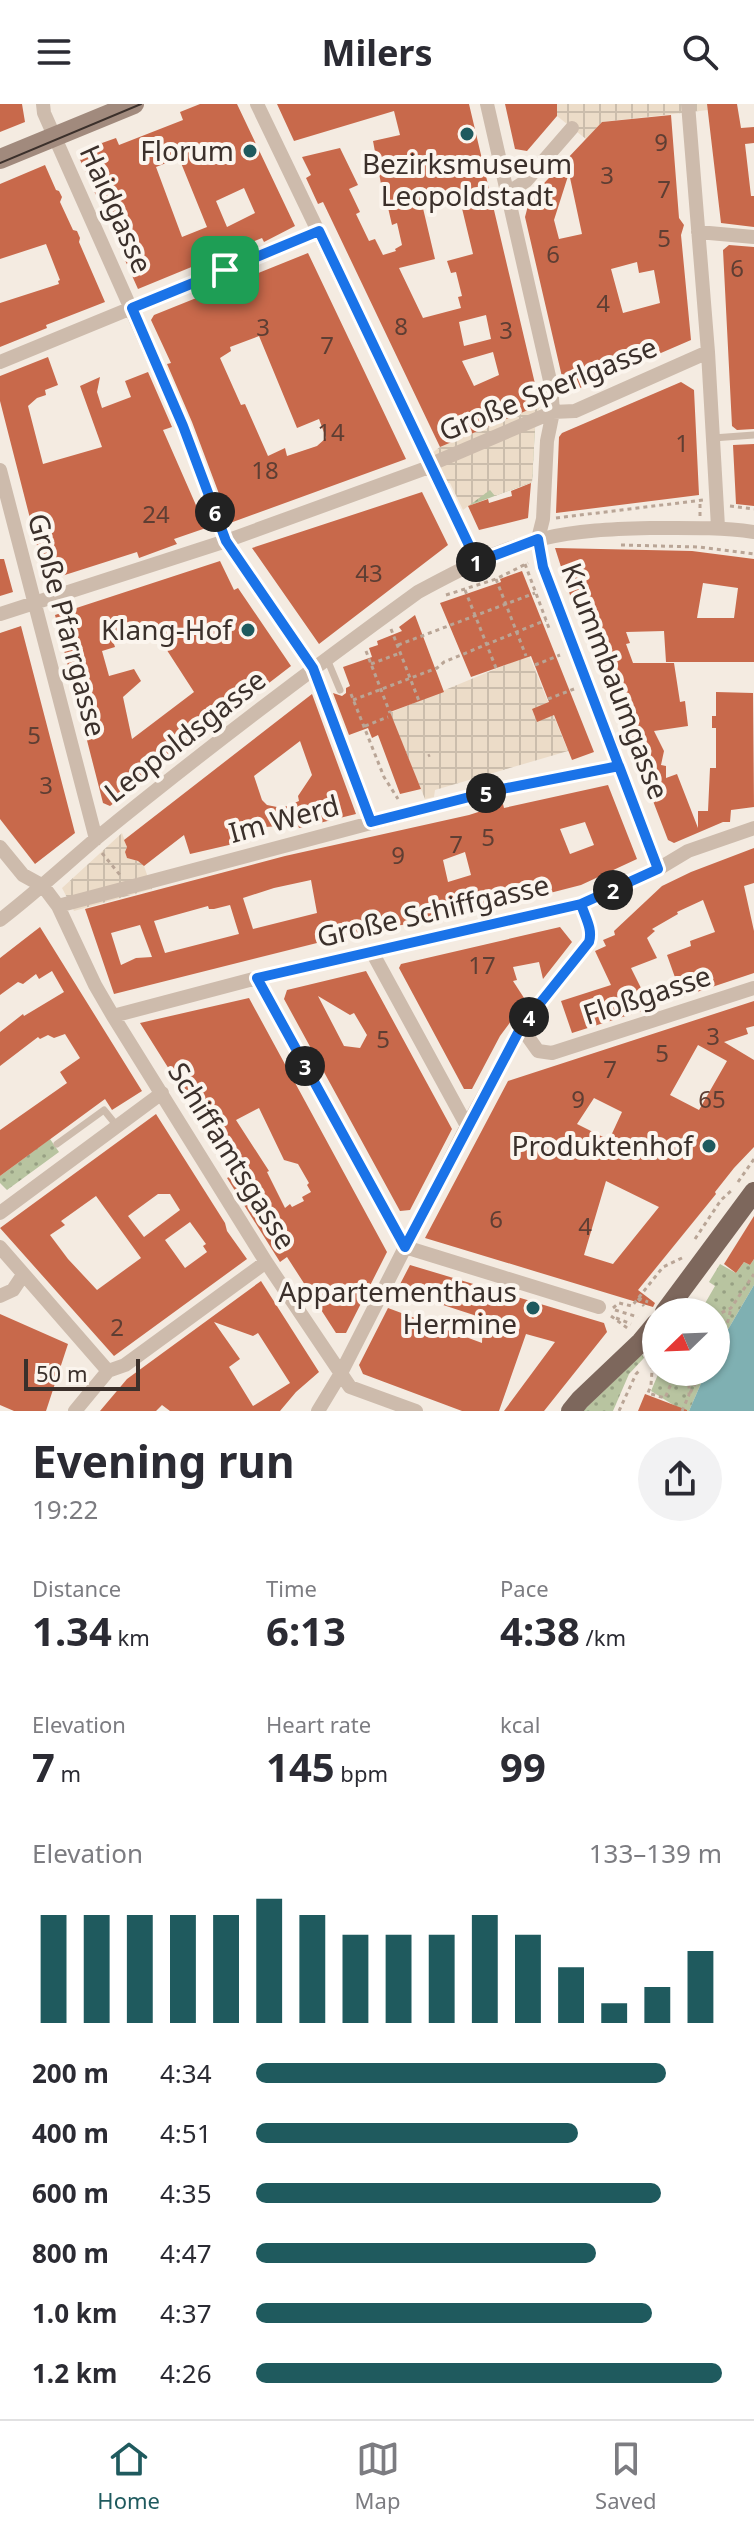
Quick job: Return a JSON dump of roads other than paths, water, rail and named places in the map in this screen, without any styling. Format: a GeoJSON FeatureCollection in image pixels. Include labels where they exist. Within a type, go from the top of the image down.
{"type":"FeatureCollection","features":[{"type":"Feature","properties":{"kind":"main road"},"geometry":{"type":"LineString","coordinates":[[0,159],[134,104]]}},
{"type":"Feature","properties":{"kind":"main road"},"geometry":{"type":"LineString","coordinates":[[664,1298],[754,1192]]}},
{"type":"Feature","properties":{"kind":"main road"},"geometry":{"type":"LineString","coordinates":[[571,1411],[641,1342],[642,1336]]}},
{"type":"Feature","properties":{"kind":"street","name":"Haidgasse"},"geometry":{"type":"LineString","coordinates":[[43,104],[44,113],[183,426],[226,541],[313,668],[371,822]]}},
{"type":"Feature","properties":{"kind":"street"},"geometry":{"type":"LineString","coordinates":[[257,104],[477,562]]}},
{"type":"Feature","properties":{"kind":"street","name":"Krummbaumgasse"},"geometry":{"type":"LineString","coordinates":[[487,104],[551,385],[553,412],[547,441],[543,519],[538,539],[543,567],[658,869]]}},
{"type":"Feature","properties":{"kind":"street"},"geometry":{"type":"LineString","coordinates":[[689,107],[718,527]]}},
{"type":"Feature","properties":{"kind":"street"},"geometry":{"type":"LineString","coordinates":[[506,194],[526,181],[572,128]]}},
{"type":"Feature","properties":{"kind":"street"},"geometry":{"type":"LineString","coordinates":[[0,362],[319,231]]}},
{"type":"Feature","properties":{"kind":"street"},"geometry":{"type":"LineString","coordinates":[[698,232],[754,237]]}},
{"type":"Feature","properties":{"kind":"street","name":"Große Sperlgasse"},"geometry":{"type":"LineString","coordinates":[[0,614],[226,541],[432,466],[553,412],[575,411],[708,352]]}},
{"type":"Feature","properties":{"kind":"street","name":"Große Pfarrgasse"},"geometry":{"type":"LineString","coordinates":[[0,470],[4,505],[34,603],[96,839]]}},
{"type":"Feature","properties":{"kind":"street","name":"Leopoldsgasse"},"geometry":{"type":"LineString","coordinates":[[0,920],[96,839],[313,668],[418,592],[477,562],[538,539],[585,530],[718,527],[754,532]]}},
{"type":"Feature","properties":{"kind":"street","name":"Im Werd"},"geometry":{"type":"LineString","coordinates":[[58,906],[391,816],[497,790],[619,766]]}},
{"type":"Feature","properties":{"kind":"street","name":"Große Schiffgasse"},"geometry":{"type":"LineString","coordinates":[[113,1016],[257,978],[581,904],[658,869],[688,851],[754,828]]}},
{"type":"Feature","properties":{"kind":"street","name":"Schiffamtsgasse"},"geometry":{"type":"LineString","coordinates":[[0,847],[23,875],[43,886],[58,906],[113,1016],[266,1262],[350,1387],[416,1411]]}},
{"type":"Feature","properties":{"kind":"street"},"geometry":{"type":"LineString","coordinates":[[318,1411],[341,1373],[521,1027],[589,942],[591,935],[581,904]]}},
{"type":"Feature","properties":{"kind":"street"},"geometry":{"type":"LineString","coordinates":[[372,952],[467,1126]]}},
{"type":"Feature","properties":{"kind":"street"},"geometry":{"type":"LineString","coordinates":[[257,978],[405,1247],[608,1311]]}},
{"type":"Feature","properties":{"kind":"street","name":"Floßgasse"},"geometry":{"type":"LineString","coordinates":[[521,1027],[538,1051],[552,1053],[754,988]]}},
{"type":"Feature","properties":{"kind":"street"},"geometry":{"type":"LineString","coordinates":[[0,1213],[162,1093]]}},
{"type":"Feature","properties":{"kind":"street"},"geometry":{"type":"LineString","coordinates":[[0,1247],[108,1371]]}},
{"type":"Feature","properties":{"kind":"street"},"geometry":{"type":"LineString","coordinates":[[75,1411],[108,1371],[125,1365],[266,1262]]}},
{"type":"Feature","properties":{"kind":"street"},"geometry":{"type":"LineString","coordinates":[[0,1296],[13,1290],[23,1275]]}},
{"type":"Feature","properties":{"kind":"lane"},"geometry":{"type":"LineString","coordinates":[[713,438],[754,435]]}},
{"type":"Feature","properties":{"kind":"lane"},"geometry":{"type":"LineString","coordinates":[[327,658],[340,690]]}},
{"type":"Feature","properties":{"kind":"lane"},"geometry":{"type":"LineString","coordinates":[[57,1144],[104,1110],[117,1126]]}},
{"type":"Feature","properties":{"kind":"water"},"geometry":{"type":"Polygon","coordinates":[[[754,1285],[754,1411],[689,1411],[700,1386],[730,1386],[730,1326],[754,1285]]]}},
{"type":"Feature","properties":{"kind":"tram line"},"geometry":{"type":"LineString","coordinates":[[0,163],[141,104]]}},
{"type":"Feature","properties":{"kind":"place","name":"Bezirksmuseum Leopoldstadt"},"geometry":{"type":"Point","coordinates":[467,134]}},
{"type":"Feature","properties":{"kind":"place","name":"Florum"},"geometry":{"type":"Point","coordinates":[250,151]}},
{"type":"Feature","properties":{"kind":"place","name":"Klang-Hof"},"geometry":{"type":"Point","coordinates":[248,630]}},
{"type":"Feature","properties":{"kind":"place","name":"Produktenhof"},"geometry":{"type":"Point","coordinates":[709,1146]}},
{"type":"Feature","properties":{"kind":"place","name":"Appartementhaus Hermine"},"geometry":{"type":"Point","coordinates":[533,1308]}}]}
